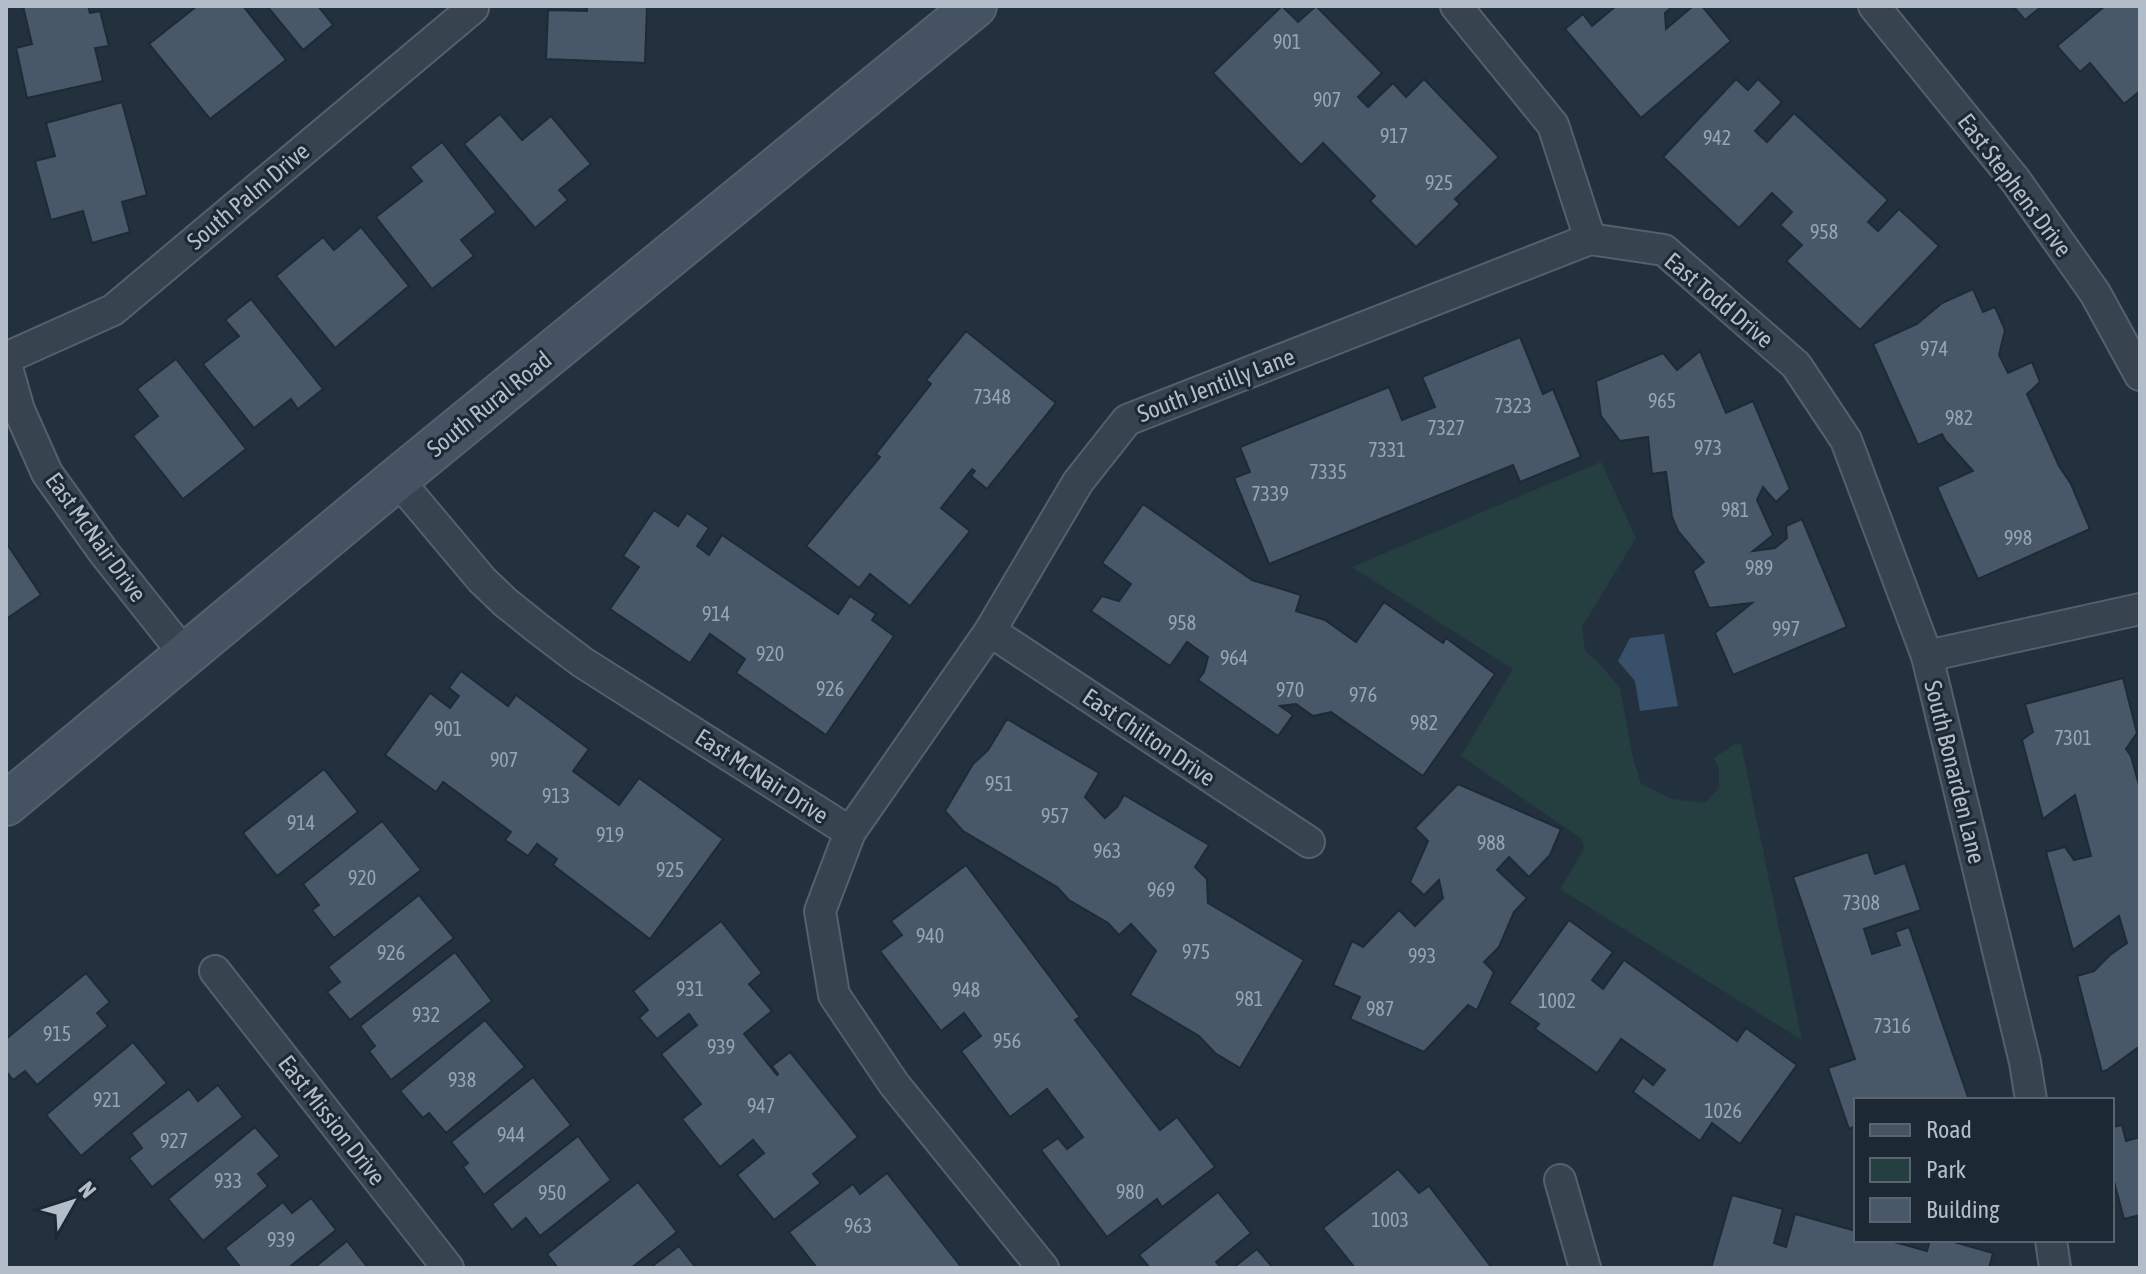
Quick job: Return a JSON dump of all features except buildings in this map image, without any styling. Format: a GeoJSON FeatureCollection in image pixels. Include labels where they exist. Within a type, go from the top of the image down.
{"type":"FeatureCollection","features":[{"type":"Feature","properties":{"kind":"main road","name":"South Rural Road"},"geometry":{"type":"LineString","coordinates":[[6,804],[975,6]]}},
{"type":"Feature","properties":{"kind":"street"},"geometry":{"type":"LineString","coordinates":[[1456,6],[1553,125],[1590,239]]}},
{"type":"Feature","properties":{"kind":"street","name":"East Stephens Drive"},"geometry":{"type":"LineString","coordinates":[[1874,6],[2016,181],[2095,293],[2140,375]]}},
{"type":"Feature","properties":{"kind":"street","name":"South Palm Drive"},"geometry":{"type":"LineString","coordinates":[[6,358],[113,310],[472,7]]}},
{"type":"Feature","properties":{"kind":"street","name":"South Jentilly Lane"},"geometry":{"type":"LineString","coordinates":[[850,832],[990,631],[1078,482],[1127,420],[1590,239]]}},
{"type":"Feature","properties":{"kind":"street","name":"East Todd Drive"},"geometry":{"type":"LineString","coordinates":[[1590,239],[1664,250],[1796,365],[1846,440],[1927,656]]}},
{"type":"Feature","properties":{"kind":"street","name":"East McNair Drive"},"geometry":{"type":"LineString","coordinates":[[6,364],[19,410],[47,473],[105,554],[186,656]]}},
{"type":"Feature","properties":{"kind":"street","name":"East McNair Drive"},"geometry":{"type":"LineString","coordinates":[[397,479],[482,580],[536,627],[582,662],[850,832],[820,911],[834,995],[894,1084],[1043,1268]]}},
{"type":"Feature","properties":{"kind":"street","name":"South Bonarden Lane"},"geometry":{"type":"LineString","coordinates":[[2031,1098],[2025,1062],[1927,656],[2140,609]]}},
{"type":"Feature","properties":{"kind":"street","name":"East Chilton Drive"},"geometry":{"type":"LineString","coordinates":[[990,631],[1309,842]]}},
{"type":"Feature","properties":{"kind":"street","name":"East Mission Drive"},"geometry":{"type":"LineString","coordinates":[[215,971],[448,1268]]}},
{"type":"Feature","properties":{"kind":"street"},"geometry":{"type":"LineString","coordinates":[[1560,1180],[1585,1268]]}},
{"type":"Feature","properties":{"kind":"street"},"geometry":{"type":"LineString","coordinates":[[2051,1242],[2055,1268]]}},
{"type":"Feature","properties":{"kind":"green space"},"geometry":{"type":"Polygon","coordinates":[[[1601,462],[1636,538],[1582,627],[1585,651],[1620,688],[1641,784],[1672,799],[1705,803],[1719,788],[1719,769],[1714,758],[1735,744],[1741,744],[1802,1040],[1560,889],[1584,849],[1582,839],[1461,756],[1513,669],[1352,567],[1601,462]]]}},
{"type":"Feature","properties":{"kind":"water"},"geometry":{"type":"Polygon","coordinates":[[[1664,634],[1678,706],[1640,711],[1635,681],[1618,661],[1630,638],[1664,634]]]}}]}
